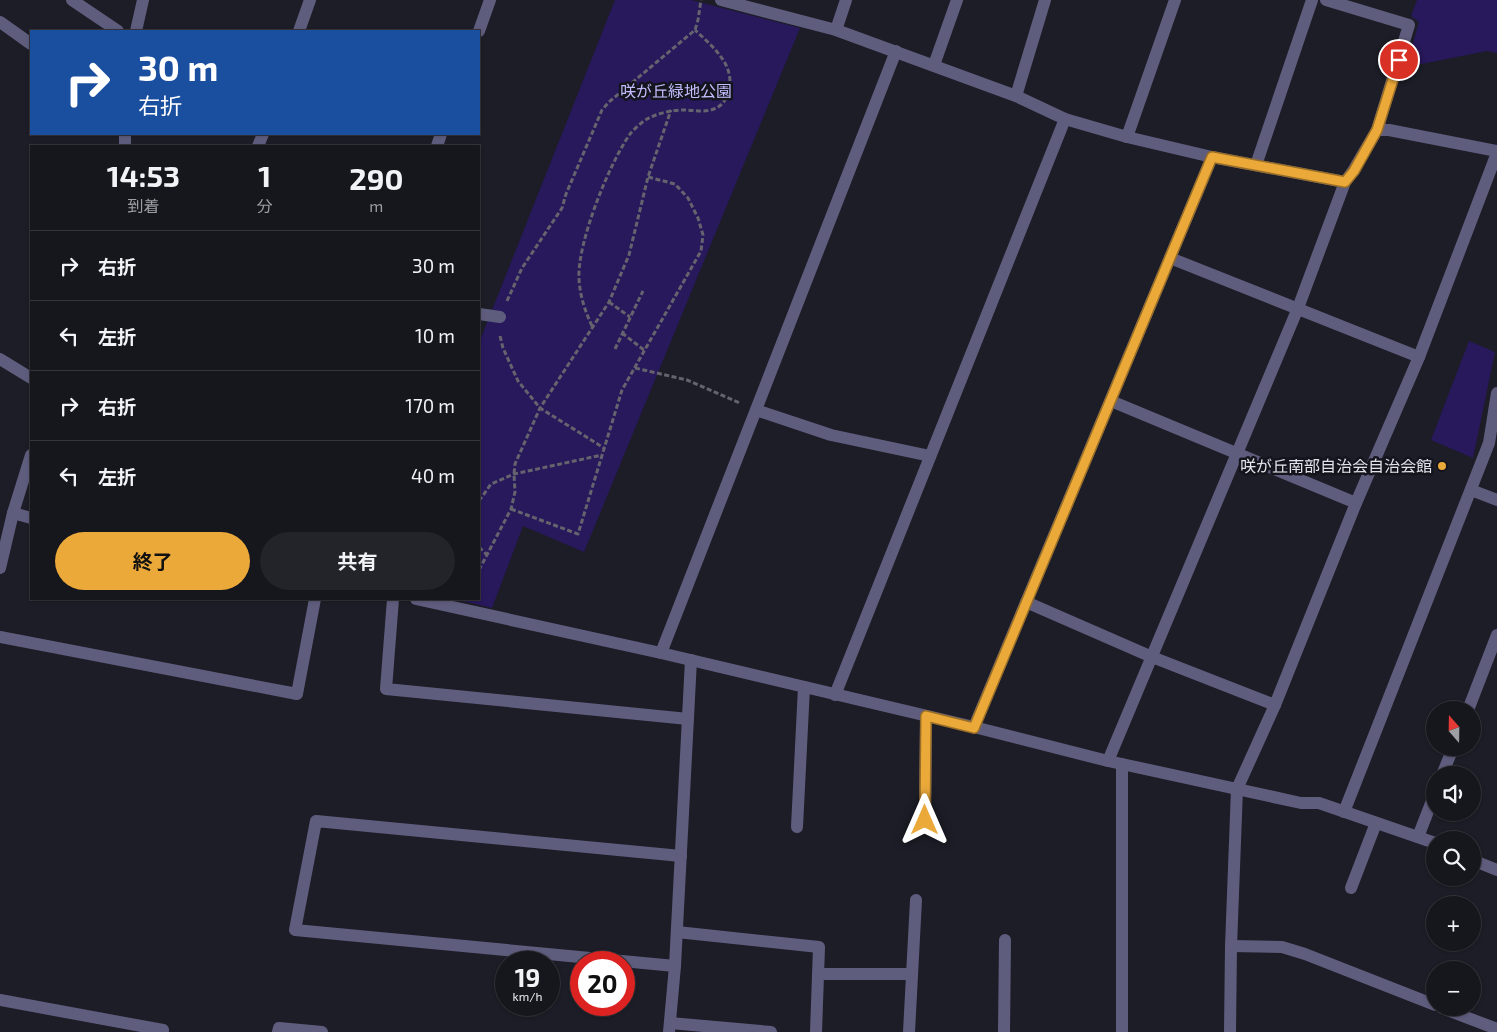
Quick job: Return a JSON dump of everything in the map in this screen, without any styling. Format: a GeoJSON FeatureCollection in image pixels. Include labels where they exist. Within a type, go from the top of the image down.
{"type":"FeatureCollection","features":[{"type":"Feature","properties":{"kind":"street"},"geometry":{"type":"LineString","coordinates":[[72,0],[117,30]]}},
{"type":"Feature","properties":{"kind":"street"},"geometry":{"type":"LineString","coordinates":[[136,30],[143,0]]}},
{"type":"Feature","properties":{"kind":"street"},"geometry":{"type":"LineString","coordinates":[[299,30],[310,0]]}},
{"type":"Feature","properties":{"kind":"street"},"geometry":{"type":"LineString","coordinates":[[478,30],[490,0]]}},
{"type":"Feature","properties":{"kind":"street"},"geometry":{"type":"LineString","coordinates":[[721,0],[836,30],[1016,96],[1065,119],[1127,137],[1212,157],[1345,182]]}},
{"type":"Feature","properties":{"kind":"street"},"geometry":{"type":"LineString","coordinates":[[836,30],[846,0]]}},
{"type":"Feature","properties":{"kind":"street"},"geometry":{"type":"LineString","coordinates":[[934,65],[957,0]]}},
{"type":"Feature","properties":{"kind":"street"},"geometry":{"type":"LineString","coordinates":[[1016,96],[1046,0]]}},
{"type":"Feature","properties":{"kind":"street"},"geometry":{"type":"LineString","coordinates":[[1127,137],[1175,0]]}},
{"type":"Feature","properties":{"kind":"street"},"geometry":{"type":"LineString","coordinates":[[1256,165],[1312,0]]}},
{"type":"Feature","properties":{"kind":"street"},"geometry":{"type":"LineString","coordinates":[[1108,761],[1298,308],[1345,182],[1354,171],[1377,130],[1409,25],[1326,0]]}},
{"type":"Feature","properties":{"kind":"street"},"geometry":{"type":"LineString","coordinates":[[0,22],[30,43]]}},
{"type":"Feature","properties":{"kind":"street"},"geometry":{"type":"LineString","coordinates":[[661,653],[896,51]]}},
{"type":"Feature","properties":{"kind":"street"},"geometry":{"type":"LineString","coordinates":[[835,695],[1065,119]]}},
{"type":"Feature","properties":{"kind":"street"},"geometry":{"type":"LineString","coordinates":[[1230,1032],[1237,789],[1275,705],[1356,503],[1419,357],[1497,152],[1389,130],[1377,130]]}},
{"type":"Feature","properties":{"kind":"street"},"geometry":{"type":"LineString","coordinates":[[974,728],[1212,157]]}},
{"type":"Feature","properties":{"kind":"street"},"geometry":{"type":"LineString","coordinates":[[1170,258],[1419,357]]}},
{"type":"Feature","properties":{"kind":"street"},"geometry":{"type":"LineString","coordinates":[[480,314],[500,317]]}},
{"type":"Feature","properties":{"kind":"street"},"geometry":{"type":"LineString","coordinates":[[0,359],[30,377]]}},
{"type":"Feature","properties":{"kind":"street"},"geometry":{"type":"LineString","coordinates":[[1344,812],[1489,443],[1497,393]]}},
{"type":"Feature","properties":{"kind":"street"},"geometry":{"type":"LineString","coordinates":[[1110,401],[1356,503]]}},
{"type":"Feature","properties":{"kind":"street"},"geometry":{"type":"LineString","coordinates":[[756,410],[831,434],[930,456]]}},
{"type":"Feature","properties":{"kind":"street"},"geometry":{"type":"LineString","coordinates":[[0,568],[2,551],[30,458]]}},
{"type":"Feature","properties":{"kind":"street"},"geometry":{"type":"LineString","coordinates":[[1471,490],[1497,500]]}},
{"type":"Feature","properties":{"kind":"street"},"geometry":{"type":"LineString","coordinates":[[13,513],[30,518]]}},
{"type":"Feature","properties":{"kind":"street"},"geometry":{"type":"LineString","coordinates":[[0,637],[297,694],[315,600]]}},
{"type":"Feature","properties":{"kind":"street"},"geometry":{"type":"LineString","coordinates":[[393,600],[386,689],[688,719]]}},
{"type":"Feature","properties":{"kind":"street"},"geometry":{"type":"LineString","coordinates":[[421,600],[691,660],[1108,761],[1301,803],[1318,803],[1426,840]]}},
{"type":"Feature","properties":{"kind":"street"},"geometry":{"type":"LineString","coordinates":[[1026,602],[1152,656],[1275,705]]}},
{"type":"Feature","properties":{"kind":"street"},"geometry":{"type":"LineString","coordinates":[[1471,701],[1497,635]]}},
{"type":"Feature","properties":{"kind":"street"},"geometry":{"type":"LineString","coordinates":[[691,660],[675,966],[669,1027],[771,1032]]}},
{"type":"Feature","properties":{"kind":"street"},"geometry":{"type":"LineString","coordinates":[[797,827],[804,687]]}},
{"type":"Feature","properties":{"kind":"street"},"geometry":{"type":"LineString","coordinates":[[925,820],[926,716]]}},
{"type":"Feature","properties":{"kind":"street"},"geometry":{"type":"LineString","coordinates":[[1122,764],[1122,1032]]}},
{"type":"Feature","properties":{"kind":"street"},"geometry":{"type":"LineString","coordinates":[[1418,837],[1426,816]]}},
{"type":"Feature","properties":{"kind":"street"},"geometry":{"type":"LineString","coordinates":[[675,966],[295,930],[316,821],[681,856]]}},
{"type":"Feature","properties":{"kind":"street"},"geometry":{"type":"LineString","coordinates":[[1351,888],[1376,823]]}},
{"type":"Feature","properties":{"kind":"street"},"geometry":{"type":"LineString","coordinates":[[1481,864],[1497,870]]}},
{"type":"Feature","properties":{"kind":"street"},"geometry":{"type":"LineString","coordinates":[[908,1032],[916,900]]}},
{"type":"Feature","properties":{"kind":"street"},"geometry":{"type":"LineString","coordinates":[[677,932],[819,947],[816,1032]]}},
{"type":"Feature","properties":{"kind":"street"},"geometry":{"type":"LineString","coordinates":[[1004,1032],[1005,940]]}},
{"type":"Feature","properties":{"kind":"street"},"geometry":{"type":"LineString","coordinates":[[1231,946],[1282,946],[1426,1001]]}},
{"type":"Feature","properties":{"kind":"street"},"geometry":{"type":"LineString","coordinates":[[818,974],[912,974]]}},
{"type":"Feature","properties":{"kind":"street"},"geometry":{"type":"LineString","coordinates":[[0,1000],[163,1030]]}},
{"type":"Feature","properties":{"kind":"street"},"geometry":{"type":"LineString","coordinates":[[1463,1016],[1497,1029]]}},
{"type":"Feature","properties":{"kind":"street"},"geometry":{"type":"LineString","coordinates":[[278,1032],[279,1028],[322,1032]]}},
{"type":"Feature","properties":{"kind":"path"},"geometry":{"type":"LineString","coordinates":[[604,448],[540,408],[518,381],[503,348],[500,333],[500,317],[522,268],[562,208],[566,194],[602,110],[608,102],[695,30],[701,0]]}},
{"type":"Feature","properties":{"kind":"path"},"geometry":{"type":"LineString","coordinates":[[593,327],[584,308],[579,278],[581,255],[588,227],[617,156],[631,132],[648,119],[671,110],[713,110],[721,105],[730,87],[729,73],[724,60],[695,30]]}},
{"type":"Feature","properties":{"kind":"path"},"geometry":{"type":"LineString","coordinates":[[480,568],[511,508],[515,492],[515,464],[540,408],[609,302],[629,255],[648,177],[671,110]]}},
{"type":"Feature","properties":{"kind":"path"},"geometry":{"type":"LineString","coordinates":[[511,508],[578,534],[622,390],[702,251],[702,235],[698,218],[688,198],[675,184],[648,177]]}},
{"type":"Feature","properties":{"kind":"path"},"geometry":{"type":"LineString","coordinates":[[615,348],[643,291]]}},
{"type":"Feature","properties":{"kind":"path"},"geometry":{"type":"LineString","coordinates":[[609,302],[630,317]]}},
{"type":"Feature","properties":{"kind":"path"},"geometry":{"type":"LineString","coordinates":[[622,333],[644,350]]}},
{"type":"Feature","properties":{"kind":"path"},"geometry":{"type":"LineString","coordinates":[[635,368],[687,380],[756,410]]}},
{"type":"Feature","properties":{"kind":"path"},"geometry":{"type":"LineString","coordinates":[[480,500],[491,484],[514,474],[602,454]]}},
{"type":"Feature","properties":{"kind":"path"},"geometry":{"type":"LineString","coordinates":[[480,548],[487,555]]}},
{"type":"Feature","properties":{"kind":"green space","name":"咲が丘緑地公園"},"geometry":{"type":"Polygon","coordinates":[[[615,0],[691,0],[800,28],[584,552],[523,526],[492,608],[459,600],[480,600],[480,340],[615,0]]]}},
{"type":"Feature","properties":{"kind":"green space"},"geometry":{"type":"Polygon","coordinates":[[[1417,0],[1497,0],[1497,53],[1487,51],[1406,67],[1419,22],[1411,16],[1417,0]]]}},
{"type":"Feature","properties":{"kind":"green space"},"geometry":{"type":"Polygon","coordinates":[[[1469,341],[1495,352],[1473,458],[1431,440],[1469,341]]]}},
{"type":"Feature","properties":{"kind":"place","name":"咲が丘南部自治会自治会館"},"geometry":{"type":"Point","coordinates":[1442,466]}},
{"type":"Feature","properties":{"kind":"route"},"geometry":{"type":"LineString","coordinates":[[925,820],[926,716],[974,728],[1212,157],[1345,182],[1354,171],[1377,130],[1399,60]]}}]}
